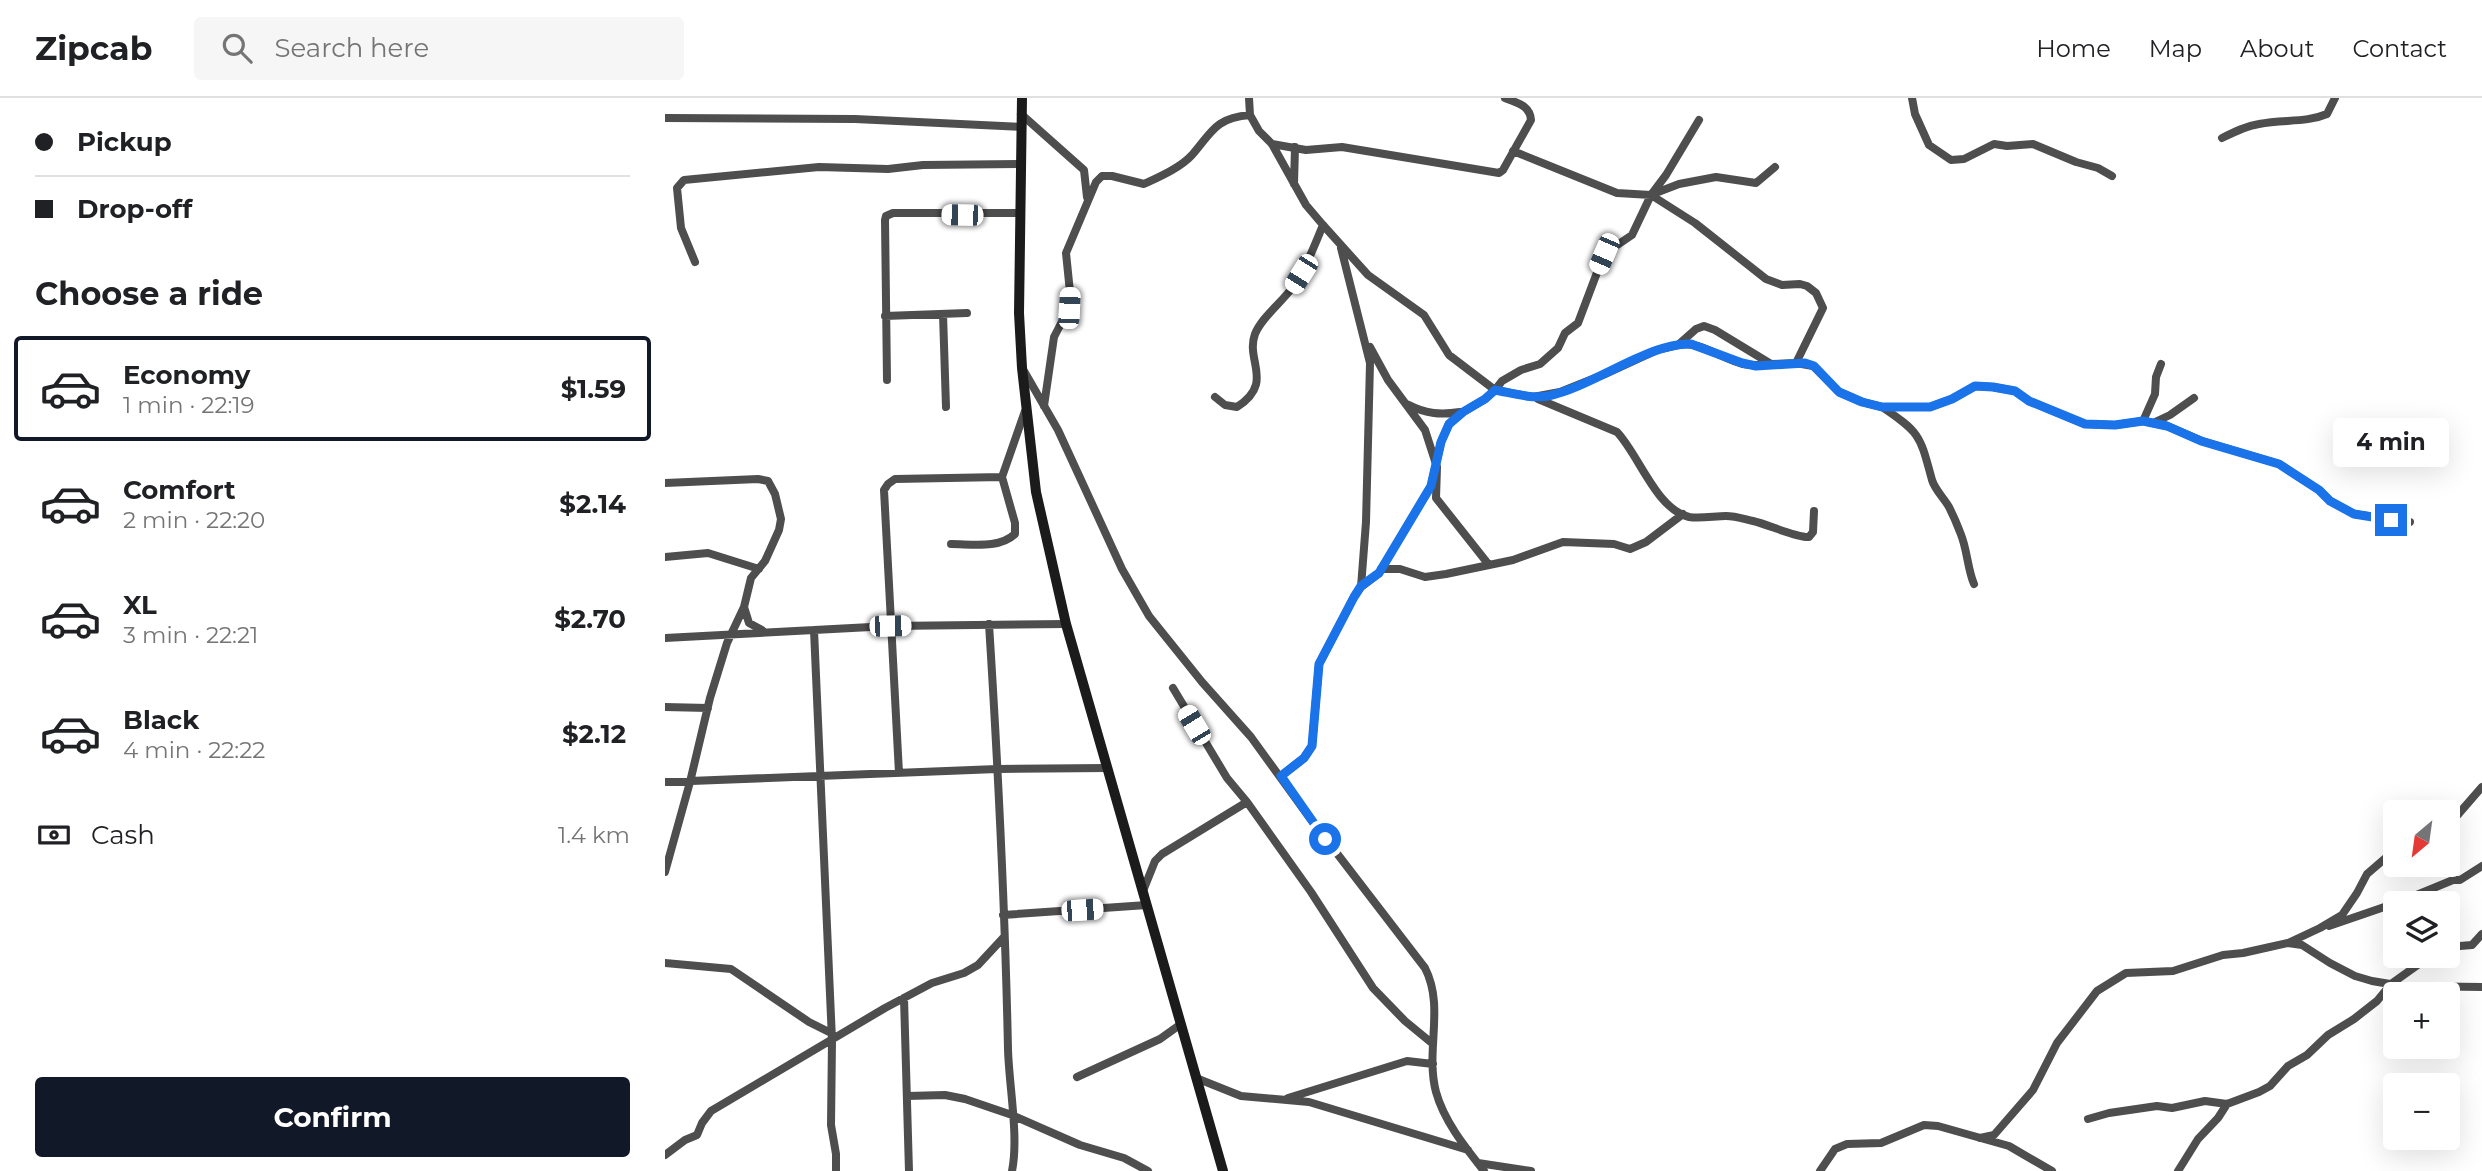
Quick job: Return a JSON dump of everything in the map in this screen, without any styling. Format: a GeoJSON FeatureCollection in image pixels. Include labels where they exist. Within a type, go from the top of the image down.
{"type":"FeatureCollection","features":[{"type":"Feature","properties":{"kind":"main road"},"geometry":{"type":"LineString","coordinates":[[1022,98],[1019,313],[1036,492],[1066,624],[1223,1171]]}},
{"type":"Feature","properties":{"kind":"street"},"geometry":{"type":"LineString","coordinates":[[1249,98],[1249,115],[1259,131],[1272,144],[1306,205],[1368,275],[1424,315],[1449,355],[1495,390],[1533,397],[1617,432],[1625,440],[1650,482],[1675,510],[1690,517],[1731,516],[1769,524],[1801,538],[1809,537],[1813,531],[1814,511]]}},
{"type":"Feature","properties":{"kind":"street"},"geometry":{"type":"LineString","coordinates":[[1272,144],[1305,150],[1342,147],[1499,173],[1531,120],[1531,112],[1527,107],[1505,98]]}},
{"type":"Feature","properties":{"kind":"street"},"geometry":{"type":"LineString","coordinates":[[1912,98],[1915,114],[1929,145],[1951,160],[1964,159],[1994,144],[2032,144],[2098,168],[2112,176]]}},
{"type":"Feature","properties":{"kind":"street"},"geometry":{"type":"LineString","coordinates":[[2222,138],[2239,129],[2259,124],[2313,120],[2327,114],[2335,98]]}},
{"type":"Feature","properties":{"kind":"street"},"geometry":{"type":"LineString","coordinates":[[1021,114],[1084,170],[1087,197]]}},
{"type":"Feature","properties":{"kind":"street"},"geometry":{"type":"LineString","coordinates":[[1044,406],[1054,337],[1069,308],[1066,253],[1087,197],[1102,176],[1144,184],[1155,179],[1192,155],[1206,135],[1219,123],[1235,116],[1249,115]]}},
{"type":"Feature","properties":{"kind":"street"},"geometry":{"type":"LineString","coordinates":[[665,118],[855,119],[1021,127]]}},
{"type":"Feature","properties":{"kind":"street"},"geometry":{"type":"LineString","coordinates":[[1489,565],[1436,498],[1441,442],[1449,424],[1485,399],[1502,381],[1521,370],[1540,364],[1558,348],[1565,333],[1578,323],[1604,254],[1632,235],[1651,195],[1699,120]]}},
{"type":"Feature","properties":{"kind":"street"},"geometry":{"type":"LineString","coordinates":[[1294,184],[1295,147]]}},
{"type":"Feature","properties":{"kind":"street"},"geometry":{"type":"LineString","coordinates":[[1513,151],[1617,193],[1651,195],[1679,184],[1716,177],[1756,183],[1775,167]]}},
{"type":"Feature","properties":{"kind":"street"},"geometry":{"type":"LineString","coordinates":[[695,262],[681,228],[677,188],[684,180],[819,167],[888,169],[923,165],[1021,164]]}},
{"type":"Feature","properties":{"kind":"street"},"geometry":{"type":"LineString","coordinates":[[1651,195],[1695,223],[1766,279],[1782,285],[1800,284],[1816,293],[1822,302],[1822,314],[1796,363]]}},
{"type":"Feature","properties":{"kind":"street"},"geometry":{"type":"LineString","coordinates":[[887,380],[885,220],[888,214],[1020,213]]}},
{"type":"Feature","properties":{"kind":"street"},"geometry":{"type":"LineString","coordinates":[[1215,397],[1225,405],[1237,407],[1248,400],[1258,372],[1253,342],[1256,332],[1292,288],[1309,260],[1323,225]]}},
{"type":"Feature","properties":{"kind":"street"},"geometry":{"type":"LineString","coordinates":[[1281,776],[1304,758],[1312,746],[1319,664],[1361,586],[1366,522],[1370,363],[1341,245]]}},
{"type":"Feature","properties":{"kind":"street"},"geometry":{"type":"LineString","coordinates":[[885,316],[967,313]]}},
{"type":"Feature","properties":{"kind":"street"},"geometry":{"type":"LineString","coordinates":[[943,314],[946,407]]}},
{"type":"Feature","properties":{"kind":"street"},"geometry":{"type":"LineString","coordinates":[[1678,345],[1696,328],[1704,326],[1771,364]]}},
{"type":"Feature","properties":{"kind":"street"},"geometry":{"type":"LineString","coordinates":[[1361,586],[1381,569],[1426,495],[1437,467],[1425,430],[1388,380],[1365,338]]}},
{"type":"Feature","properties":{"kind":"street"},"geometry":{"type":"LineString","coordinates":[[1533,397],[1565,391],[1657,350],[1691,344],[1756,366],[1796,363],[1814,366],[1839,392],[1882,407],[1930,407],[1975,386],[1993,387],[2015,391],[2029,401],[2085,424],[2115,425],[2143,421],[2153,423],[2201,441],[2279,464],[2319,490],[2330,501],[2354,514],[2410,522]]}},
{"type":"Feature","properties":{"kind":"street"},"geometry":{"type":"LineString","coordinates":[[2143,421],[2155,394],[2156,377],[2161,364]]}},
{"type":"Feature","properties":{"kind":"street"},"geometry":{"type":"LineString","coordinates":[[1023,368],[1058,430],[1122,569],[1149,616],[1251,737],[1425,968],[1433,984],[1436,1003],[1433,1044],[1436,1091],[1447,1119],[1484,1171]]}},
{"type":"Feature","properties":{"kind":"street"},"geometry":{"type":"LineString","coordinates":[[2153,423],[2194,398]]}},
{"type":"Feature","properties":{"kind":"street"},"geometry":{"type":"LineString","coordinates":[[1407,405],[1420,411],[1442,415],[1463,412]]}},
{"type":"Feature","properties":{"kind":"street"},"geometry":{"type":"LineString","coordinates":[[1882,407],[1915,431],[1924,446],[1932,481],[1950,509],[1961,534],[1974,584]]}},
{"type":"Feature","properties":{"kind":"street"},"geometry":{"type":"LineString","coordinates":[[951,544],[1007,542],[1015,534],[1011,502],[1002,477],[1026,408]]}},
{"type":"Feature","properties":{"kind":"street"},"geometry":{"type":"LineString","coordinates":[[899,774],[884,490],[895,479],[1002,477]]}},
{"type":"Feature","properties":{"kind":"street"},"geometry":{"type":"LineString","coordinates":[[665,483],[758,479],[768,481],[775,494],[781,519],[765,561],[748,586],[744,607],[731,634],[708,708],[665,872]]}},
{"type":"Feature","properties":{"kind":"street"},"geometry":{"type":"LineString","coordinates":[[1381,569],[1400,569],[1425,577],[1513,560],[1563,542],[1614,544],[1630,549],[1646,542],[1683,514]]}},
{"type":"Feature","properties":{"kind":"street"},"geometry":{"type":"LineString","coordinates":[[665,557],[709,553],[759,569]]}},
{"type":"Feature","properties":{"kind":"street"},"geometry":{"type":"LineString","coordinates":[[744,607],[749,623],[766,631]]}},
{"type":"Feature","properties":{"kind":"street"},"geometry":{"type":"LineString","coordinates":[[989,624],[1009,1085],[1014,1140],[1011,1171]]}},
{"type":"Feature","properties":{"kind":"street"},"geometry":{"type":"LineString","coordinates":[[665,638],[890,626],[1066,624]]}},
{"type":"Feature","properties":{"kind":"street"},"geometry":{"type":"LineString","coordinates":[[814,630],[832,1037],[831,1125],[836,1171]]}},
{"type":"Feature","properties":{"kind":"street"},"geometry":{"type":"LineString","coordinates":[[1173,688],[1227,778],[1311,892],[1373,988],[1433,1044]]}},
{"type":"Feature","properties":{"kind":"street"},"geometry":{"type":"LineString","coordinates":[[665,707],[708,708]]}},
{"type":"Feature","properties":{"kind":"street"},"geometry":{"type":"LineString","coordinates":[[665,782],[997,769],[1107,768]]}},
{"type":"Feature","properties":{"kind":"street"},"geometry":{"type":"LineString","coordinates":[[2461,811],[2482,787]]}},
{"type":"Feature","properties":{"kind":"street"},"geometry":{"type":"LineString","coordinates":[[1143,891],[1155,861],[1162,854],[1247,802]]}},
{"type":"Feature","properties":{"kind":"street"},"geometry":{"type":"LineString","coordinates":[[1980,1138],[1994,1135],[2033,1090],[2057,1043],[2097,991],[2126,973],[2173,971],[2223,955],[2288,943],[2342,915],[2367,874],[2383,860]]}},
{"type":"Feature","properties":{"kind":"street"},"geometry":{"type":"LineString","coordinates":[[2425,891],[2452,880],[2461,880],[2482,866]]}},
{"type":"Feature","properties":{"kind":"street"},"geometry":{"type":"LineString","coordinates":[[1003,915],[1147,905]]}},
{"type":"Feature","properties":{"kind":"street"},"geometry":{"type":"LineString","coordinates":[[2320,928],[2383,907]]}},
{"type":"Feature","properties":{"kind":"street"},"geometry":{"type":"LineString","coordinates":[[2460,946],[2472,945],[2482,934]]}},
{"type":"Feature","properties":{"kind":"street"},"geometry":{"type":"LineString","coordinates":[[665,1155],[685,1140],[697,1135],[711,1111],[885,1008],[932,983],[956,976],[978,965],[1004,937]]}},
{"type":"Feature","properties":{"kind":"street"},"geometry":{"type":"LineString","coordinates":[[2288,943],[2302,945],[2355,976],[2383,982]]}},
{"type":"Feature","properties":{"kind":"street"},"geometry":{"type":"LineString","coordinates":[[665,964],[731,969],[832,1037]]}},
{"type":"Feature","properties":{"kind":"street"},"geometry":{"type":"LineString","coordinates":[[2394,982],[2413,968]]}},
{"type":"Feature","properties":{"kind":"street"},"geometry":{"type":"LineString","coordinates":[[2460,987],[2482,987]]}},
{"type":"Feature","properties":{"kind":"street"},"geometry":{"type":"LineString","coordinates":[[2088,1119],[2157,1106],[2172,1108],[2204,1101],[2228,1104],[2270,1086],[2288,1066],[2354,1019],[2383,994]]}},
{"type":"Feature","properties":{"kind":"street"},"geometry":{"type":"LineString","coordinates":[[904,998],[909,1171]]}},
{"type":"Feature","properties":{"kind":"street"},"geometry":{"type":"LineString","coordinates":[[1077,1077],[1160,1038],[1181,1024]]}},
{"type":"Feature","properties":{"kind":"street"},"geometry":{"type":"LineString","coordinates":[[1282,1099],[1407,1061],[1433,1064]]}},
{"type":"Feature","properties":{"kind":"street"},"geometry":{"type":"LineString","coordinates":[[1196,1078],[1241,1096],[1309,1102],[1468,1150]]}},
{"type":"Feature","properties":{"kind":"street"},"geometry":{"type":"LineString","coordinates":[[907,1096],[945,1095],[1012,1115],[1080,1145],[1124,1158],[1148,1171]]}},
{"type":"Feature","properties":{"kind":"street"},"geometry":{"type":"LineString","coordinates":[[2178,1171],[2198,1139],[2228,1104]]}},
{"type":"Feature","properties":{"kind":"street"},"geometry":{"type":"LineString","coordinates":[[1820,1171],[1835,1149],[1847,1144],[1881,1143],[1923,1125],[1938,1126],[2009,1146],[2052,1171]]}},
{"type":"Feature","properties":{"kind":"street"},"geometry":{"type":"LineString","coordinates":[[1478,1163],[1531,1171]]}},
{"type":"Feature","properties":{"kind":"route"},"geometry":{"type":"LineString","coordinates":[[1325,839],[1281,776],[1304,758],[1312,746],[1319,664],[1354,597],[1361,586],[1379,573],[1431,486],[1441,442],[1449,424],[1495,390],[1533,397],[1549,396],[1600,377],[1657,350],[1684,343],[1724,358],[1756,366],[1805,363],[1814,366],[1839,392],[1882,407],[1930,407],[1975,386],[1993,387],[2015,391],[2029,401],[2085,424],[2115,425],[2143,421],[2167,426],[2201,441],[2263,458],[2279,464],[2319,490],[2340,508],[2354,514],[2391,520]]}}]}
